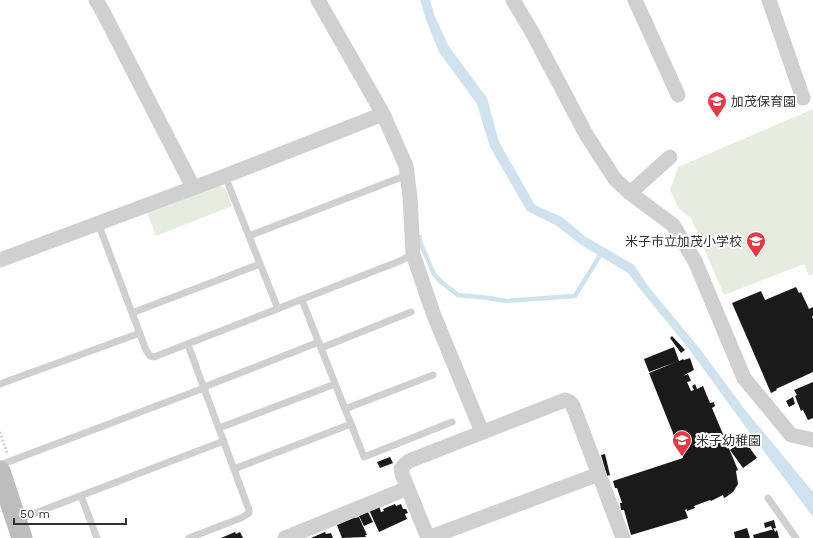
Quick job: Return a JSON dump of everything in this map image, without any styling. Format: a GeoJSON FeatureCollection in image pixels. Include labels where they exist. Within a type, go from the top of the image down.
{"type":"FeatureCollection","features":[{"type":"Feature","properties":{"kind":"street"},"geometry":{"type":"LineString","coordinates":[[96,0],[193,188]]}},
{"type":"Feature","properties":{"kind":"street"},"geometry":{"type":"LineString","coordinates":[[318,0],[383,114],[406,166],[413,254],[433,313],[482,432]]}},
{"type":"Feature","properties":{"kind":"street"},"geometry":{"type":"LineString","coordinates":[[512,0],[532,32],[587,136],[615,179],[630,193],[674,225],[695,261],[744,378],[792,435],[813,440]]}},
{"type":"Feature","properties":{"kind":"street"},"geometry":{"type":"LineString","coordinates":[[635,0],[678,95]]}},
{"type":"Feature","properties":{"kind":"street"},"geometry":{"type":"LineString","coordinates":[[769,0],[803,98]]}},
{"type":"Feature","properties":{"kind":"street"},"geometry":{"type":"LineString","coordinates":[[0,260],[225,176],[383,114]]}},
{"type":"Feature","properties":{"kind":"street"},"geometry":{"type":"LineString","coordinates":[[630,193],[670,157]]}},
{"type":"Feature","properties":{"kind":"street"},"geometry":{"type":"LineString","coordinates":[[599,474],[428,538],[401,469],[406,462],[567,400],[573,406],[599,474],[623,538]]}},
{"type":"Feature","properties":{"kind":"street"},"geometry":{"type":"LineString","coordinates":[[0,471],[19,529]]}},
{"type":"Feature","properties":{"kind":"street"},"geometry":{"type":"LineString","coordinates":[[285,538],[408,488]]}},
{"type":"Feature","properties":{"kind":"lane"},"geometry":{"type":"LineString","coordinates":[[249,236],[407,175]]}},
{"type":"Feature","properties":{"kind":"lane"},"geometry":{"type":"LineString","coordinates":[[225,176],[278,309]]}},
{"type":"Feature","properties":{"kind":"lane"},"geometry":{"type":"LineString","coordinates":[[98,224],[146,350],[150,356],[154,357],[302,300],[400,261],[413,254]]}},
{"type":"Feature","properties":{"kind":"lane"},"geometry":{"type":"LineString","coordinates":[[132,314],[260,264]]}},
{"type":"Feature","properties":{"kind":"lane"},"geometry":{"type":"LineString","coordinates":[[302,300],[364,457],[452,422]]}},
{"type":"Feature","properties":{"kind":"lane"},"geometry":{"type":"LineString","coordinates":[[0,465],[411,312]]}},
{"type":"Feature","properties":{"kind":"lane"},"geometry":{"type":"LineString","coordinates":[[0,384],[140,333]]}},
{"type":"Feature","properties":{"kind":"lane"},"geometry":{"type":"LineString","coordinates":[[188,344],[249,510],[248,513],[241,518],[189,538]]}},
{"type":"Feature","properties":{"kind":"lane"},"geometry":{"type":"LineString","coordinates":[[345,409],[433,375]]}},
{"type":"Feature","properties":{"kind":"lane"},"geometry":{"type":"LineString","coordinates":[[219,428],[335,384]]}},
{"type":"Feature","properties":{"kind":"lane"},"geometry":{"type":"LineString","coordinates":[[234,469],[351,424]]}},
{"type":"Feature","properties":{"kind":"lane"},"geometry":{"type":"LineString","coordinates":[[19,529],[81,496],[224,441]]}},
{"type":"Feature","properties":{"kind":"lane"},"geometry":{"type":"LineString","coordinates":[[81,496],[97,538]]}},
{"type":"Feature","properties":{"kind":"lane"},"geometry":{"type":"LineString","coordinates":[[768,498],[796,538]]}},
{"type":"Feature","properties":{"kind":"shaded area"},"geometry":{"type":"Polygon","coordinates":[[[813,109],[813,274],[809,276],[804,264],[724,295],[691,218],[679,209],[670,190],[678,167],[813,109]]]}},
{"type":"Feature","properties":{"kind":"shaded area"},"geometry":{"type":"Polygon","coordinates":[[[220,185],[225,189],[232,206],[156,236],[147,213],[220,185]]]}},
{"type":"Feature","properties":{"kind":"water"},"geometry":{"type":"Polygon","coordinates":[[[420,0],[430,0],[435,17],[448,45],[487,98],[499,142],[535,205],[562,217],[586,237],[634,265],[648,286],[700,349],[746,411],[813,492],[813,517],[689,349],[628,273],[580,244],[557,226],[527,211],[490,147],[477,104],[439,52],[426,20],[420,0]]]}},
{"type":"Feature","properties":{"kind":"building"},"geometry":{"type":"Polygon","coordinates":[[[796,287],[799,293],[801,292],[809,309],[813,307],[813,372],[776,389],[777,390],[771,393],[732,303],[761,291],[765,300],[796,287]]]}},
{"type":"Feature","properties":{"kind":"building"},"geometry":{"type":"Polygon","coordinates":[[[672,336],[685,350],[681,353],[670,338],[672,336]]]}},
{"type":"Feature","properties":{"kind":"building"},"geometry":{"type":"Polygon","coordinates":[[[674,347],[679,361],[690,358],[694,370],[683,376],[688,374],[691,381],[687,382],[691,391],[694,390],[692,386],[695,384],[697,389],[703,386],[710,403],[714,402],[715,406],[712,408],[738,470],[736,471],[738,484],[733,492],[724,498],[723,495],[711,501],[710,500],[694,506],[695,508],[687,511],[687,509],[685,510],[688,518],[631,535],[624,510],[621,510],[620,503],[622,503],[617,488],[615,488],[613,481],[683,458],[649,373],[676,362],[649,372],[644,359],[674,347]]]}},
{"type":"Feature","properties":{"kind":"building"},"geometry":{"type":"Polygon","coordinates":[[[813,382],[813,418],[808,420],[803,410],[801,411],[795,396],[797,395],[794,390],[813,382]]]}},
{"type":"Feature","properties":{"kind":"building"},"geometry":{"type":"Polygon","coordinates":[[[793,397],[795,404],[789,407],[786,401],[793,397]]]}},
{"type":"Feature","properties":{"kind":"building"},"geometry":{"type":"Polygon","coordinates":[[[744,440],[757,458],[743,468],[730,450],[744,440]]]}},
{"type":"Feature","properties":{"kind":"building"},"geometry":{"type":"Polygon","coordinates":[[[605,454],[610,475],[607,476],[601,455],[605,454]]]}},
{"type":"Feature","properties":{"kind":"building"},"geometry":{"type":"Polygon","coordinates":[[[390,457],[393,463],[380,468],[377,462],[390,457]]]}},
{"type":"Feature","properties":{"kind":"building"},"geometry":{"type":"Polygon","coordinates":[[[395,504],[396,506],[401,504],[403,509],[406,509],[408,513],[405,514],[407,519],[379,532],[369,510],[379,506],[381,512],[384,511],[383,509],[395,504]]]}},
{"type":"Feature","properties":{"kind":"building"},"geometry":{"type":"Polygon","coordinates":[[[368,512],[373,522],[364,526],[359,516],[368,512]]]}},
{"type":"Feature","properties":{"kind":"building"},"geometry":{"type":"Polygon","coordinates":[[[355,517],[359,517],[367,535],[365,535],[366,537],[342,538],[337,525],[355,517]]]}},
{"type":"Feature","properties":{"kind":"building"},"geometry":{"type":"Polygon","coordinates":[[[774,520],[776,528],[772,529],[771,526],[765,528],[764,523],[774,520]]]}},
{"type":"Feature","properties":{"kind":"building"},"geometry":{"type":"Polygon","coordinates":[[[747,528],[750,538],[735,538],[734,532],[747,528]]]}},
{"type":"Feature","properties":{"kind":"building"},"geometry":{"type":"Polygon","coordinates":[[[774,529],[775,532],[777,530],[779,538],[754,538],[753,535],[774,529]]]}},
{"type":"Feature","properties":{"kind":"building"},"geometry":{"type":"Polygon","coordinates":[[[235,532],[236,534],[240,532],[243,538],[221,538],[235,532]]]}},
{"type":"Feature","properties":{"kind":"building"},"geometry":{"type":"Polygon","coordinates":[[[325,532],[326,534],[331,533],[333,538],[311,538],[325,532]]]}},
{"type":"Feature","properties":{"kind":"waterway"},"geometry":{"type":"LineString","coordinates":[[420,237],[420,242],[434,274],[440,281],[458,295],[506,301],[575,296],[602,252]]}},
{"type":"Feature","properties":{"kind":"place","name":"加茂保育園"},"geometry":{"type":"Point","coordinates":[717,118]}},
{"type":"Feature","properties":{"kind":"place","name":"米子市立加茂小学校"},"geometry":{"type":"Point","coordinates":[756,258]}},
{"type":"Feature","properties":{"kind":"place","name":"米子幼稚園"},"geometry":{"type":"Point","coordinates":[682,457]}}]}
